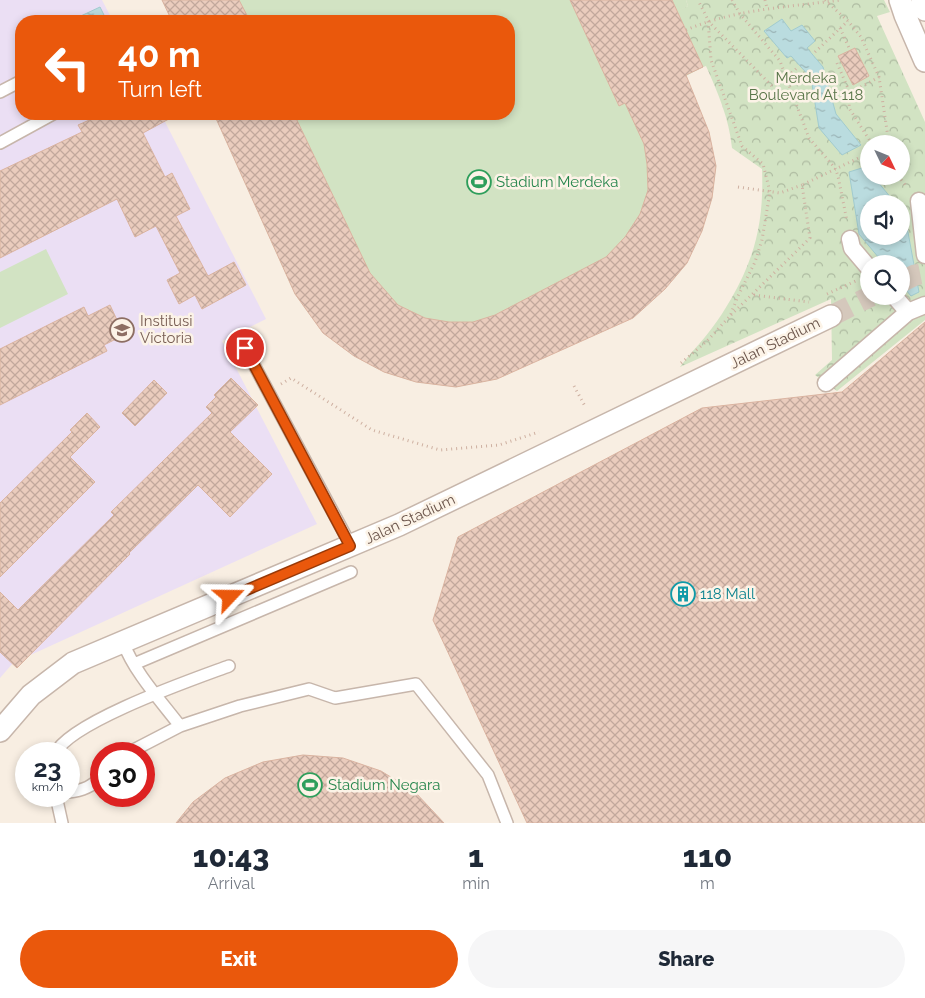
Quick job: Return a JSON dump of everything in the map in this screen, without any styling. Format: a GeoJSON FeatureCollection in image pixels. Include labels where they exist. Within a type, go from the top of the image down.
{"type":"FeatureCollection","features":[{"type":"Feature","properties":{"kind":"street"},"geometry":{"type":"LineString","coordinates":[[900,0],[904,15],[925,61]]}},
{"type":"Feature","properties":{"kind":"street"},"geometry":{"type":"LineString","coordinates":[[922,0],[925,10]]}},
{"type":"Feature","properties":{"kind":"street"},"geometry":{"type":"LineString","coordinates":[[921,207],[925,255]]}},
{"type":"Feature","properties":{"kind":"street"},"geometry":{"type":"LineString","coordinates":[[850,239],[852,248],[860,262]]}},
{"type":"Feature","properties":{"kind":"street"},"geometry":{"type":"LineString","coordinates":[[902,305],[908,312]]}},
{"type":"Feature","properties":{"kind":"street"},"geometry":{"type":"LineString","coordinates":[[826,383],[908,312],[925,305]]}},
{"type":"Feature","properties":{"kind":"street","name":"Jalan Stadium"},"geometry":{"type":"LineString","coordinates":[[0,731],[31,695],[73,663],[399,525],[831,316]]}},
{"type":"Feature","properties":{"kind":"lane"},"geometry":{"type":"LineString","coordinates":[[0,92],[15,84]]}},
{"type":"Feature","properties":{"kind":"lane"},"geometry":{"type":"LineString","coordinates":[[0,143],[42,120]]}},
{"type":"Feature","properties":{"kind":"lane"},"geometry":{"type":"LineString","coordinates":[[245,348],[350,546]]}},
{"type":"Feature","properties":{"kind":"lane"},"geometry":{"type":"LineString","coordinates":[[134,664],[351,572]]}},
{"type":"Feature","properties":{"kind":"lane"},"geometry":{"type":"LineString","coordinates":[[123,642],[134,664],[180,726]]}},
{"type":"Feature","properties":{"kind":"lane"},"geometry":{"type":"LineString","coordinates":[[64,742],[80,730],[155,694],[230,666]]}},
{"type":"Feature","properties":{"kind":"lane"},"geometry":{"type":"LineString","coordinates":[[149,742],[180,726],[240,706],[309,690],[336,698],[416,684],[488,776],[508,823]]}},
{"type":"Feature","properties":{"kind":"lane"},"geometry":{"type":"LineString","coordinates":[[58,807],[62,823]]}},
{"type":"Feature","properties":{"kind":"path"},"geometry":{"type":"LineString","coordinates":[[698,0],[708,20],[772,86],[786,78],[797,68]]}},
{"type":"Feature","properties":{"kind":"path"},"geometry":{"type":"LineString","coordinates":[[732,0],[740,14],[780,61],[808,138],[835,168],[850,239]]}},
{"type":"Feature","properties":{"kind":"path"},"geometry":{"type":"LineString","coordinates":[[765,0],[767,8]]}},
{"type":"Feature","properties":{"kind":"path"},"geometry":{"type":"LineString","coordinates":[[686,30],[708,20],[767,8],[841,0]]}},
{"type":"Feature","properties":{"kind":"path"},"geometry":{"type":"LineString","coordinates":[[825,1],[848,21],[861,37],[879,76],[888,135]]}},
{"type":"Feature","properties":{"kind":"path"},"geometry":{"type":"LineString","coordinates":[[708,20],[711,60],[742,146],[763,164],[770,192],[762,240],[755,262],[730,316]]}},
{"type":"Feature","properties":{"kind":"path"},"geometry":{"type":"LineString","coordinates":[[815,52],[848,21]]}},
{"type":"Feature","properties":{"kind":"path"},"geometry":{"type":"LineString","coordinates":[[840,28],[850,50]]}},
{"type":"Feature","properties":{"kind":"path"},"geometry":{"type":"LineString","coordinates":[[837,63],[844,72],[850,93],[849,108],[866,135]]}},
{"type":"Feature","properties":{"kind":"path"},"geometry":{"type":"LineString","coordinates":[[850,93],[879,76]]}},
{"type":"Feature","properties":{"kind":"path"},"geometry":{"type":"LineString","coordinates":[[738,187],[780,194],[860,157]]}},
{"type":"Feature","properties":{"kind":"path"},"geometry":{"type":"LineString","coordinates":[[676,366],[707,341],[810,238],[802,185]]}},
{"type":"Feature","properties":{"kind":"path"},"geometry":{"type":"LineString","coordinates":[[753,294],[809,302],[860,277]]}},
{"type":"Feature","properties":{"kind":"path"},"geometry":{"type":"LineString","coordinates":[[269,391],[291,378],[372,430],[440,450],[499,445],[542,430]]}},
{"type":"Feature","properties":{"kind":"path"},"geometry":{"type":"LineString","coordinates":[[574,386],[586,408]]}},
{"type":"Feature","properties":{"kind":"shaded area","name":"Institusi Victoria"},"geometry":{"type":"Polygon","coordinates":[[[0,0],[102,0],[110,15],[15,15],[15,120],[164,120],[266,319],[222,341],[317,524],[13,663],[0,678],[0,0]]]}},
{"type":"Feature","properties":{"kind":"green space","name":"Stadium Merdeka"},"geometry":{"type":"Polygon","coordinates":[[[162,0],[686,0],[688,6],[677,12],[703,67],[686,76],[716,166],[712,198],[702,231],[497,379],[456,387],[416,382],[384,372],[295,294],[217,120],[515,120],[515,15],[169,15],[162,0]]]}},
{"type":"Feature","properties":{"kind":"green space","name":"Merdeka Boulevard At 118"},"geometry":{"type":"Polygon","coordinates":[[[686,0],[884,0],[890,12],[877,16],[925,122],[925,320],[837,391],[815,375],[832,360],[831,299],[680,367],[717,321],[747,268],[760,221],[762,169],[732,148],[726,116],[719,96],[706,66],[703,67],[677,11],[688,6],[686,0]]]}},
{"type":"Feature","properties":{"kind":"green space"},"geometry":{"type":"Polygon","coordinates":[[[46,249],[68,294],[0,328],[0,272],[46,249]]]}},
{"type":"Feature","properties":{"kind":"water"},"geometry":{"type":"Polygon","coordinates":[[[100,7],[104,15],[83,15],[100,7]]]}},
{"type":"Feature","properties":{"kind":"water"},"geometry":{"type":"Polygon","coordinates":[[[782,19],[791,31],[802,25],[815,41],[807,48],[823,67],[836,114],[860,146],[842,155],[819,128],[811,78],[791,56],[787,58],[764,31],[782,19]]]}},
{"type":"Feature","properties":{"kind":"water"},"geometry":{"type":"Polygon","coordinates":[[[860,169],[860,185],[880,185],[889,195],[860,195],[860,235],[859,234],[849,172],[860,169]]]}},
{"type":"Feature","properties":{"kind":"water"},"geometry":{"type":"Polygon","coordinates":[[[910,243],[919,292],[910,295],[910,255],[876,255],[868,245],[910,245],[910,243]]]}},
{"type":"Feature","properties":{"kind":"building"},"geometry":{"type":"Polygon","coordinates":[[[162,0],[239,0],[247,15],[169,15],[162,0]]]}},
{"type":"Feature","properties":{"kind":"building"},"geometry":{"type":"Polygon","coordinates":[[[570,0],[672,0],[703,67],[686,75],[709,132],[716,166],[712,198],[702,231],[687,263],[665,289],[633,318],[497,379],[456,387],[416,382],[384,372],[354,356],[323,333],[295,294],[217,120],[297,120],[370,273],[398,305],[425,318],[449,322],[473,322],[495,315],[606,257],[625,237],[640,214],[648,190],[647,164],[644,144],[625,103],[619,106],[570,0]]]}},
{"type":"Feature","properties":{"kind":"building"},"geometry":{"type":"Polygon","coordinates":[[[855,48],[869,76],[853,85],[838,56],[855,48]]]}},
{"type":"Feature","properties":{"kind":"building"},"geometry":{"type":"Polygon","coordinates":[[[89,120],[167,120],[143,133],[165,177],[172,173],[190,209],[176,216],[208,276],[234,262],[246,285],[202,309],[195,295],[179,304],[167,280],[180,273],[156,226],[135,237],[117,199],[0,258],[0,171],[82,132],[78,125],[89,120]]]}},
{"type":"Feature","properties":{"kind":"building"},"geometry":{"type":"Polygon","coordinates":[[[110,305],[124,335],[104,345],[107,351],[0,405],[0,349],[84,307],[88,316],[110,305]]]}},
{"type":"Feature","properties":{"kind":"building","name":"118 Mall"},"geometry":{"type":"Polygon","coordinates":[[[925,322],[925,823],[527,823],[433,620],[458,537],[702,408],[842,392],[925,322]]]}},
{"type":"Feature","properties":{"kind":"building"},"geometry":{"type":"Polygon","coordinates":[[[231,378],[258,405],[230,432],[272,474],[230,517],[198,485],[17,668],[0,652],[0,592],[18,610],[114,515],[111,512],[212,413],[206,407],[216,397],[214,395],[231,378]]]}},
{"type":"Feature","properties":{"kind":"building"},"geometry":{"type":"Polygon","coordinates":[[[154,380],[167,393],[135,426],[122,413],[154,380]]]}},
{"type":"Feature","properties":{"kind":"building"},"geometry":{"type":"Polygon","coordinates":[[[87,413],[100,427],[70,457],[95,482],[0,577],[0,503],[72,432],[70,430],[87,413]]]}},
{"type":"Feature","properties":{"kind":"building","name":"Stadium Negara"},"geometry":{"type":"Polygon","coordinates":[[[303,755],[343,758],[381,771],[415,792],[444,823],[176,823],[193,802],[225,778],[263,762],[303,755]]]}},
{"type":"Feature","properties":{"kind":"tunnel"},"geometry":{"type":"LineString","coordinates":[[910,278],[925,273]]}},
{"type":"Feature","properties":{"kind":"tunnel"},"geometry":{"type":"LineString","coordinates":[[831,316],[860,302]]}},
{"type":"Feature","properties":{"kind":"place","name":"Stadium Merdeka"},"geometry":{"type":"Point","coordinates":[479,182]}},
{"type":"Feature","properties":{"kind":"place","name":"Institusi Victoria"},"geometry":{"type":"Point","coordinates":[122,330]}},
{"type":"Feature","properties":{"kind":"place","name":"118 Mall"},"geometry":{"type":"Point","coordinates":[683,594]}},
{"type":"Feature","properties":{"kind":"place","name":"Stadium Negara"},"geometry":{"type":"Point","coordinates":[310,785]}},
{"type":"Feature","properties":{"kind":"route"},"geometry":{"type":"LineString","coordinates":[[230,597],[350,546],[245,348]]}}]}
